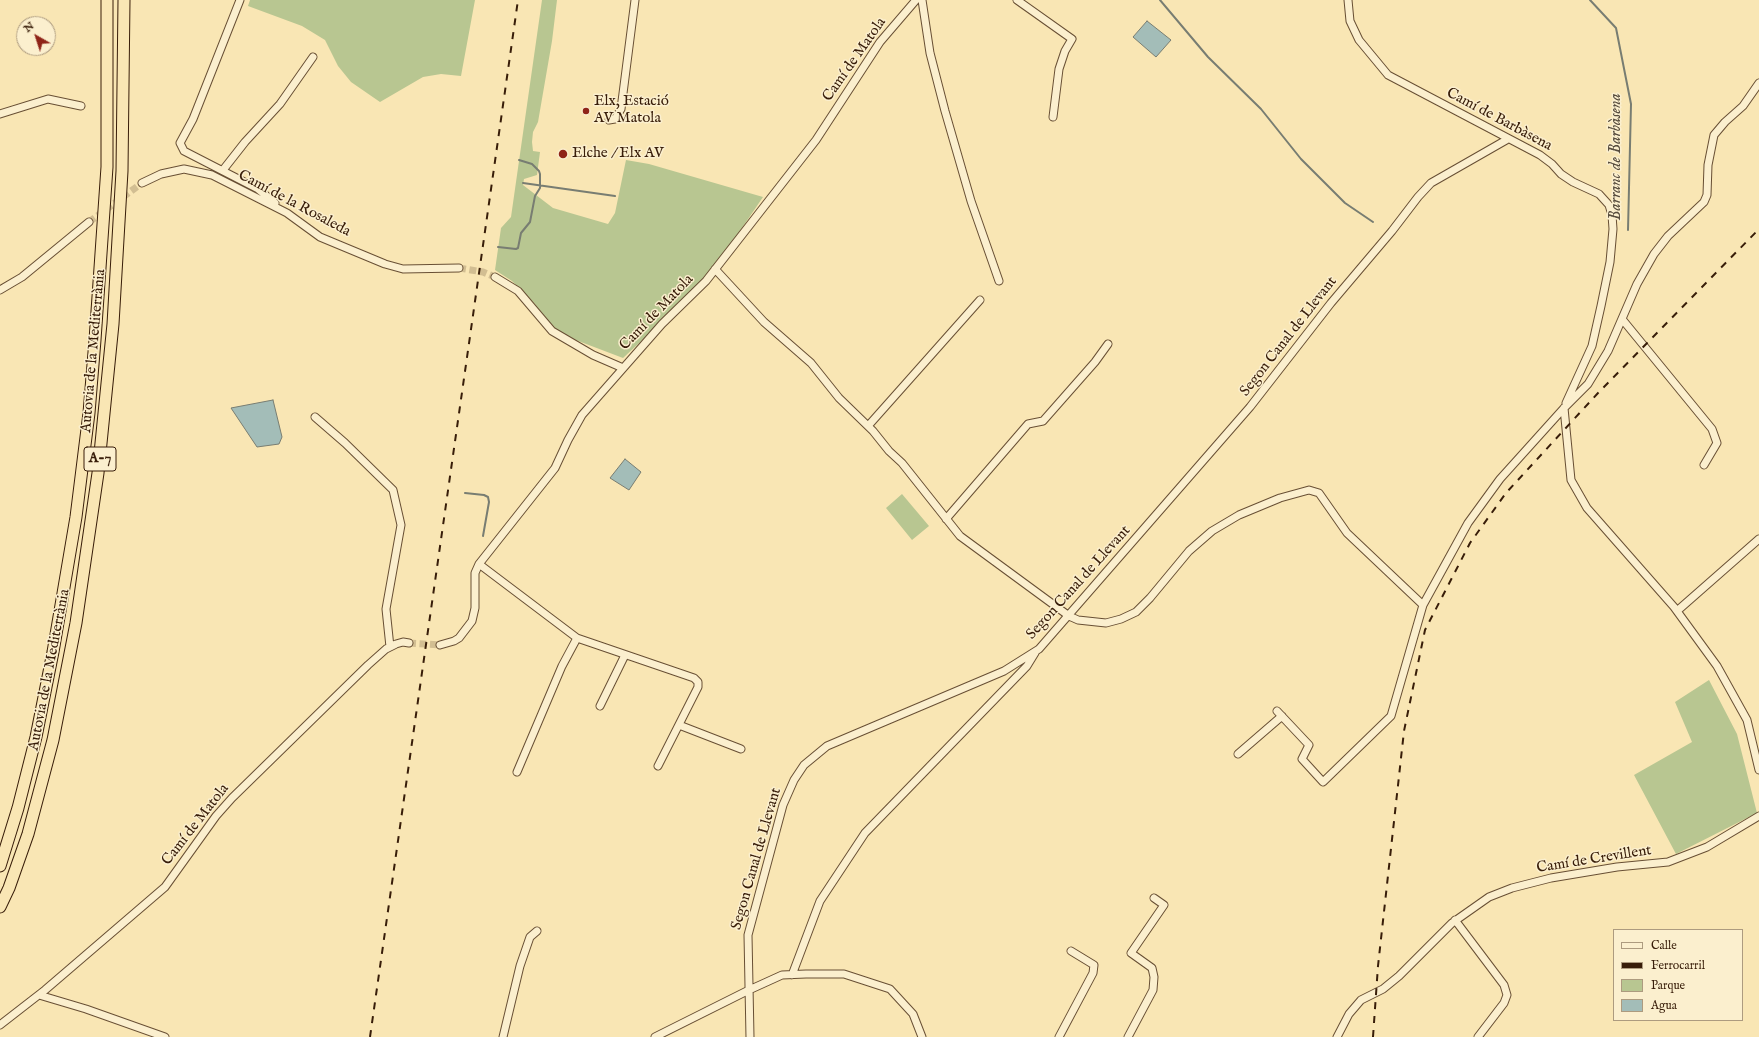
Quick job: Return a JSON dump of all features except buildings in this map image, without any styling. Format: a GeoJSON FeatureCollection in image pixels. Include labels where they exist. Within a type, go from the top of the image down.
{"type":"FeatureCollection","features":[{"type":"Feature","properties":{"kind":"highway","name":"Autovia de la Mediterrània"},"geometry":{"type":"LineString","coordinates":[[0,866],[18,808],[36,737],[53,652],[76,517],[90,398],[107,167],[107,0]]}},
{"type":"Feature","properties":{"kind":"highway","name":"Autovia de la Mediterrània"},"geometry":{"type":"LineString","coordinates":[[0,907],[17,868],[28,834],[53,740],[76,623],[98,473],[114,324],[122,179],[124,0]]}},
{"type":"Feature","properties":{"kind":"street"},"geometry":{"type":"LineString","coordinates":[[240,0],[193,119],[180,143],[184,151],[258,189],[287,213]]}},
{"type":"Feature","properties":{"kind":"street"},"geometry":{"type":"LineString","coordinates":[[609,120],[615,119],[621,109],[635,0]]}},
{"type":"Feature","properties":{"kind":"street","name":"Camí de Matola"},"geometry":{"type":"LineString","coordinates":[[440,645],[459,638],[472,621],[475,608],[475,574],[479,564],[555,468],[582,415],[662,324],[703,284],[816,140],[880,42],[916,0]]}},
{"type":"Feature","properties":{"kind":"street"},"geometry":{"type":"LineString","coordinates":[[922,0],[930,53],[945,111],[972,200],[999,281]]}},
{"type":"Feature","properties":{"kind":"street"},"geometry":{"type":"LineString","coordinates":[[1017,0],[1072,39],[1065,51],[1059,69],[1053,117]]}},
{"type":"Feature","properties":{"kind":"street","name":"Camí de Barbàsena"},"geometry":{"type":"LineString","coordinates":[[1348,0],[1350,21],[1360,40],[1388,75],[1540,155],[1573,182],[1599,194],[1609,205],[1612,215],[1613,229],[1610,262],[1592,346],[1564,408]]}},
{"type":"Feature","properties":{"kind":"street"},"geometry":{"type":"LineString","coordinates":[[222,170],[245,142],[280,104],[313,57]]}},
{"type":"Feature","properties":{"kind":"street"},"geometry":{"type":"LineString","coordinates":[[1238,754],[1279,713],[1309,745],[1302,758],[1323,782],[1391,716],[1423,605],[1468,523],[1500,479],[1564,408],[1588,384],[1608,351],[1637,284],[1654,254],[1668,236],[1704,202],[1707,195],[1708,165],[1714,135],[1725,122],[1743,106],[1759,83]]}},
{"type":"Feature","properties":{"kind":"street"},"geometry":{"type":"LineString","coordinates":[[0,114],[48,99],[81,106]]}},
{"type":"Feature","properties":{"kind":"street","name":"Segon Canal de Llevant"},"geometry":{"type":"LineString","coordinates":[[750,1037],[748,935],[783,805],[794,780],[804,765],[827,746],[1004,671],[1036,651],[1069,616],[1250,407],[1331,303],[1431,183],[1508,139]]}},
{"type":"Feature","properties":{"kind":"street","name":"Camí de la Rosaleda"},"geometry":{"type":"LineString","coordinates":[[142,183],[161,174],[184,169],[212,175],[287,213],[320,236],[385,264],[403,268],[460,268]]}},
{"type":"Feature","properties":{"kind":"street"},"geometry":{"type":"LineString","coordinates":[[0,290],[22,277],[89,222]]}},
{"type":"Feature","properties":{"kind":"street"},"geometry":{"type":"LineString","coordinates":[[715,269],[764,322],[811,363],[839,398],[868,426],[902,463],[960,536],[1069,616],[1078,620],[1106,623],[1136,612],[1150,598],[1189,551],[1212,532],[1239,515],[1280,498],[1309,490],[1319,493],[1347,533],[1423,605]]}},
{"type":"Feature","properties":{"kind":"street"},"geometry":{"type":"LineString","coordinates":[[495,277],[518,291],[552,331],[593,355],[623,368]]}},
{"type":"Feature","properties":{"kind":"street"},"geometry":{"type":"LineString","coordinates":[[868,426],[980,300]]}},
{"type":"Feature","properties":{"kind":"street"},"geometry":{"type":"LineString","coordinates":[[1622,319],[1712,429],[1717,443],[1704,465]]}},
{"type":"Feature","properties":{"kind":"street"},"geometry":{"type":"LineString","coordinates":[[946,519],[1028,424],[1043,421],[1108,344]]}},
{"type":"Feature","properties":{"kind":"street"},"geometry":{"type":"LineString","coordinates":[[1564,408],[1571,480],[1587,508],[1677,611],[1717,666],[1747,720],[1759,770]]}},
{"type":"Feature","properties":{"kind":"street"},"geometry":{"type":"LineString","coordinates":[[315,417],[345,443],[393,490],[401,525],[386,609],[390,647]]}},
{"type":"Feature","properties":{"kind":"street"},"geometry":{"type":"LineString","coordinates":[[1677,611],[1759,539]]}},
{"type":"Feature","properties":{"kind":"street"},"geometry":{"type":"LineString","coordinates":[[479,564],[577,638],[694,678],[698,682],[698,687],[658,766]]}},
{"type":"Feature","properties":{"kind":"street"},"geometry":{"type":"LineString","coordinates":[[517,772],[562,666],[577,638]]}},
{"type":"Feature","properties":{"kind":"street","name":"Camí de Matola"},"geometry":{"type":"LineString","coordinates":[[0,1025],[39,995],[165,887],[216,816],[232,798],[368,665],[390,647],[403,642],[409,643]]}},
{"type":"Feature","properties":{"kind":"street"},"geometry":{"type":"LineString","coordinates":[[792,975],[820,901],[865,833],[1027,666],[1036,651]]}},
{"type":"Feature","properties":{"kind":"street"},"geometry":{"type":"LineString","coordinates":[[600,706],[625,655]]}},
{"type":"Feature","properties":{"kind":"street"},"geometry":{"type":"LineString","coordinates":[[679,725],[741,749]]}},
{"type":"Feature","properties":{"kind":"street","name":"Camí de Crevillent"},"geometry":{"type":"LineString","coordinates":[[1337,1037],[1349,1014],[1361,1000],[1383,989],[1399,976],[1456,920],[1490,897],[1512,888],[1551,878],[1584,872],[1668,862],[1707,847],[1759,816]]}},
{"type":"Feature","properties":{"kind":"street"},"geometry":{"type":"LineString","coordinates":[[1128,1037],[1153,990],[1154,977],[1152,968],[1131,953],[1164,905],[1154,898]]}},
{"type":"Feature","properties":{"kind":"street"},"geometry":{"type":"LineString","coordinates":[[1456,920],[1504,984],[1507,995],[1504,1003],[1478,1037]]}},
{"type":"Feature","properties":{"kind":"street"},"geometry":{"type":"LineString","coordinates":[[504,1037],[520,966],[530,937],[537,931]]}},
{"type":"Feature","properties":{"kind":"street"},"geometry":{"type":"LineString","coordinates":[[1059,1037],[1093,973],[1094,965],[1071,951]]}},
{"type":"Feature","properties":{"kind":"street"},"geometry":{"type":"LineString","coordinates":[[654,1037],[782,975],[844,974],[890,990],[913,1014],[922,1037]]}},
{"type":"Feature","properties":{"kind":"street"},"geometry":{"type":"LineString","coordinates":[[39,995],[165,1037]]}},
{"type":"Feature","properties":{"kind":"green space"},"geometry":{"type":"Polygon","coordinates":[[[250,0],[475,0],[461,76],[441,74],[423,77],[380,102],[351,82],[338,66],[325,40],[302,26],[248,6],[250,0]]]}},
{"type":"Feature","properties":{"kind":"green space"},"geometry":{"type":"Polygon","coordinates":[[[542,0],[557,0],[552,41],[538,122],[533,132],[533,151],[540,152],[537,175],[524,179],[523,185],[553,208],[608,224],[615,213],[626,160],[649,164],[763,197],[706,281],[623,358],[552,331],[535,304],[512,281],[495,270],[501,228],[511,217],[542,0]]]}},
{"type":"Feature","properties":{"kind":"green space"},"geometry":{"type":"Polygon","coordinates":[[[902,494],[929,526],[912,540],[886,508],[902,494]]]}},
{"type":"Feature","properties":{"kind":"green space"},"geometry":{"type":"Polygon","coordinates":[[[1709,680],[1737,734],[1757,813],[1676,854],[1634,775],[1692,742],[1675,702],[1709,680]]]}},
{"type":"Feature","properties":{"kind":"water"},"geometry":{"type":"Polygon","coordinates":[[[1147,21],[1171,40],[1156,57],[1133,37],[1147,21]]]}},
{"type":"Feature","properties":{"kind":"water"},"geometry":{"type":"Polygon","coordinates":[[[273,400],[282,437],[279,444],[257,447],[231,408],[273,400]]]}},
{"type":"Feature","properties":{"kind":"water"},"geometry":{"type":"Polygon","coordinates":[[[625,459],[641,472],[629,490],[610,478],[625,459]]]}},
{"type":"Feature","properties":{"kind":"waterway"},"geometry":{"type":"LineString","coordinates":[[1160,0],[1208,57],[1261,109],[1301,159],[1345,203],[1373,222]]}},
{"type":"Feature","properties":{"kind":"waterway","name":"Barranc de Barbàsena"},"geometry":{"type":"LineString","coordinates":[[1590,0],[1616,28],[1631,104],[1628,230]]}},
{"type":"Feature","properties":{"kind":"waterway"},"geometry":{"type":"LineString","coordinates":[[498,247],[518,248],[521,233],[530,222],[535,196],[540,188],[539,171],[532,164],[519,160]]}},
{"type":"Feature","properties":{"kind":"waterway"},"geometry":{"type":"LineString","coordinates":[[523,183],[615,196]]}},
{"type":"Feature","properties":{"kind":"waterway"},"geometry":{"type":"LineString","coordinates":[[465,493],[484,495],[488,497],[489,502],[483,536]]}},
{"type":"Feature","properties":{"kind":"tunnel"},"geometry":{"type":"LineString","coordinates":[[89,222],[142,183]]}},
{"type":"Feature","properties":{"kind":"tunnel"},"geometry":{"type":"LineString","coordinates":[[459,268],[483,272],[495,277]]}},
{"type":"Feature","properties":{"kind":"tunnel"},"geometry":{"type":"LineString","coordinates":[[409,643],[440,645]]}},
{"type":"Feature","properties":{"kind":"railway"},"geometry":{"type":"LineString","coordinates":[[370,1037],[518,0]]}},
{"type":"Feature","properties":{"kind":"railway"},"geometry":{"type":"LineString","coordinates":[[1373,1037],[1378,966],[1404,731],[1425,630],[1470,543],[1506,493],[1598,393],[1759,229]]}},
{"type":"Feature","properties":{"kind":"place","name":"Elx, Estació AV Matola"},"geometry":{"type":"Point","coordinates":[586,111]}},
{"type":"Feature","properties":{"kind":"place","name":"Elche / Elx AV"},"geometry":{"type":"Point","coordinates":[563,154]}}]}
